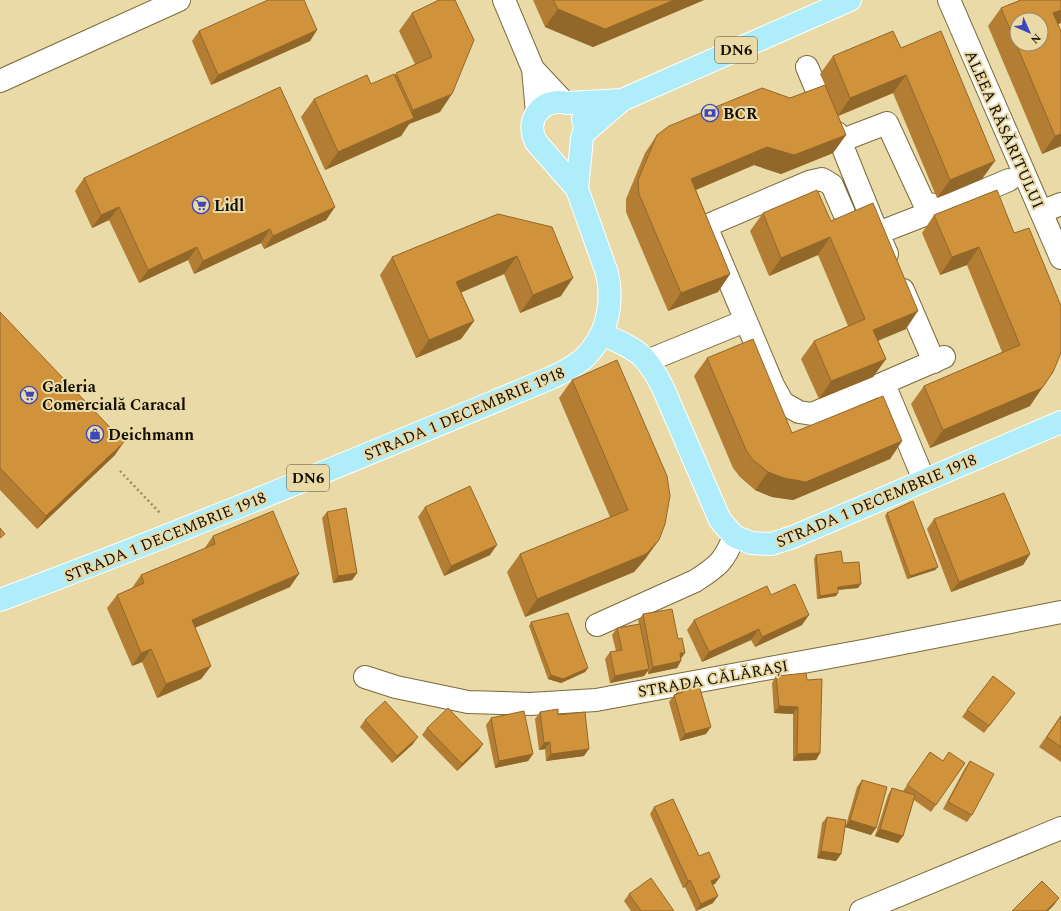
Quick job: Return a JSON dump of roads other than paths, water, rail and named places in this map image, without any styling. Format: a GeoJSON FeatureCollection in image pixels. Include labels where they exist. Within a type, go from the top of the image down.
{"type":"FeatureCollection","features":[{"type":"Feature","properties":{"kind":"main road","name":"DN6"},"geometry":{"type":"LineString","coordinates":[[622,100],[850,0]]}},
{"type":"Feature","properties":{"kind":"main road"},"geometry":{"type":"LineString","coordinates":[[577,189],[536,142],[533,136],[532,123],[537,113],[543,106],[551,102],[622,100]]}},
{"type":"Feature","properties":{"kind":"main road"},"geometry":{"type":"LineString","coordinates":[[544,150],[557,153],[566,152],[573,149],[579,143],[583,135],[622,100]]}},
{"type":"Feature","properties":{"kind":"main road"},"geometry":{"type":"LineString","coordinates":[[566,102],[580,112],[585,128],[577,189]]}},
{"type":"Feature","properties":{"kind":"main road","name":"DN6"},"geometry":{"type":"LineString","coordinates":[[577,189],[607,273],[610,287],[610,302],[602,334]]}},
{"type":"Feature","properties":{"kind":"main road","name":"STRADA 1 DECEMBRIE 1918"},"geometry":{"type":"LineString","coordinates":[[0,600],[72,573],[262,497],[551,378],[567,370],[582,359],[602,334],[639,352],[648,361],[663,388],[720,520],[734,536],[751,543],[771,544],[793,537],[1061,422]]}},
{"type":"Feature","properties":{"kind":"street"},"geometry":{"type":"LineString","coordinates":[[0,81],[179,0]]}},
{"type":"Feature","properties":{"kind":"street"},"geometry":{"type":"LineString","coordinates":[[504,0],[533,69],[537,113]]}},
{"type":"Feature","properties":{"kind":"street","name":"ALEEA RĂSĂRITULUI"},"geometry":{"type":"LineString","coordinates":[[949,0],[1061,258]]}},
{"type":"Feature","properties":{"kind":"street"},"geometry":{"type":"LineString","coordinates":[[807,67],[818,93]]}},
{"type":"Feature","properties":{"kind":"street"},"geometry":{"type":"LineString","coordinates":[[533,69],[566,102]]}},
{"type":"Feature","properties":{"kind":"street"},"geometry":{"type":"LineString","coordinates":[[844,213],[832,185],[822,179],[810,182],[706,226],[773,385],[783,403],[799,412],[812,414],[939,359],[878,233],[839,137],[887,123],[924,203],[945,207]]}},
{"type":"Feature","properties":{"kind":"street"},"geometry":{"type":"LineString","coordinates":[[878,233],[1009,180]]}},
{"type":"Feature","properties":{"kind":"street"},"geometry":{"type":"LineString","coordinates":[[1041,212],[1061,204]]}},
{"type":"Feature","properties":{"kind":"street"},"geometry":{"type":"LineString","coordinates":[[648,361],[745,321]]}},
{"type":"Feature","properties":{"kind":"street"},"geometry":{"type":"LineString","coordinates":[[884,384],[924,480]]}},
{"type":"Feature","properties":{"kind":"street"},"geometry":{"type":"LineString","coordinates":[[597,625],[702,577],[728,553],[734,536]]}},
{"type":"Feature","properties":{"kind":"street","name":"STRADA CĂLĂRAȘI"},"geometry":{"type":"LineString","coordinates":[[365,677],[396,687],[468,702],[530,704],[596,700],[1061,612]]}},
{"type":"Feature","properties":{"kind":"street"},"geometry":{"type":"LineString","coordinates":[[861,911],[1061,828]]}},
{"type":"Feature","properties":{"kind":"place","name":"BCR"},"geometry":{"type":"Point","coordinates":[710,113]}},
{"type":"Feature","properties":{"kind":"place","name":"Lidl"},"geometry":{"type":"Point","coordinates":[201,205]}},
{"type":"Feature","properties":{"kind":"place","name":"Galeria Comercială Caracal"},"geometry":{"type":"Point","coordinates":[29,395]}},
{"type":"Feature","properties":{"kind":"place","name":"Deichmann"},"geometry":{"type":"Point","coordinates":[95,434]}}]}
